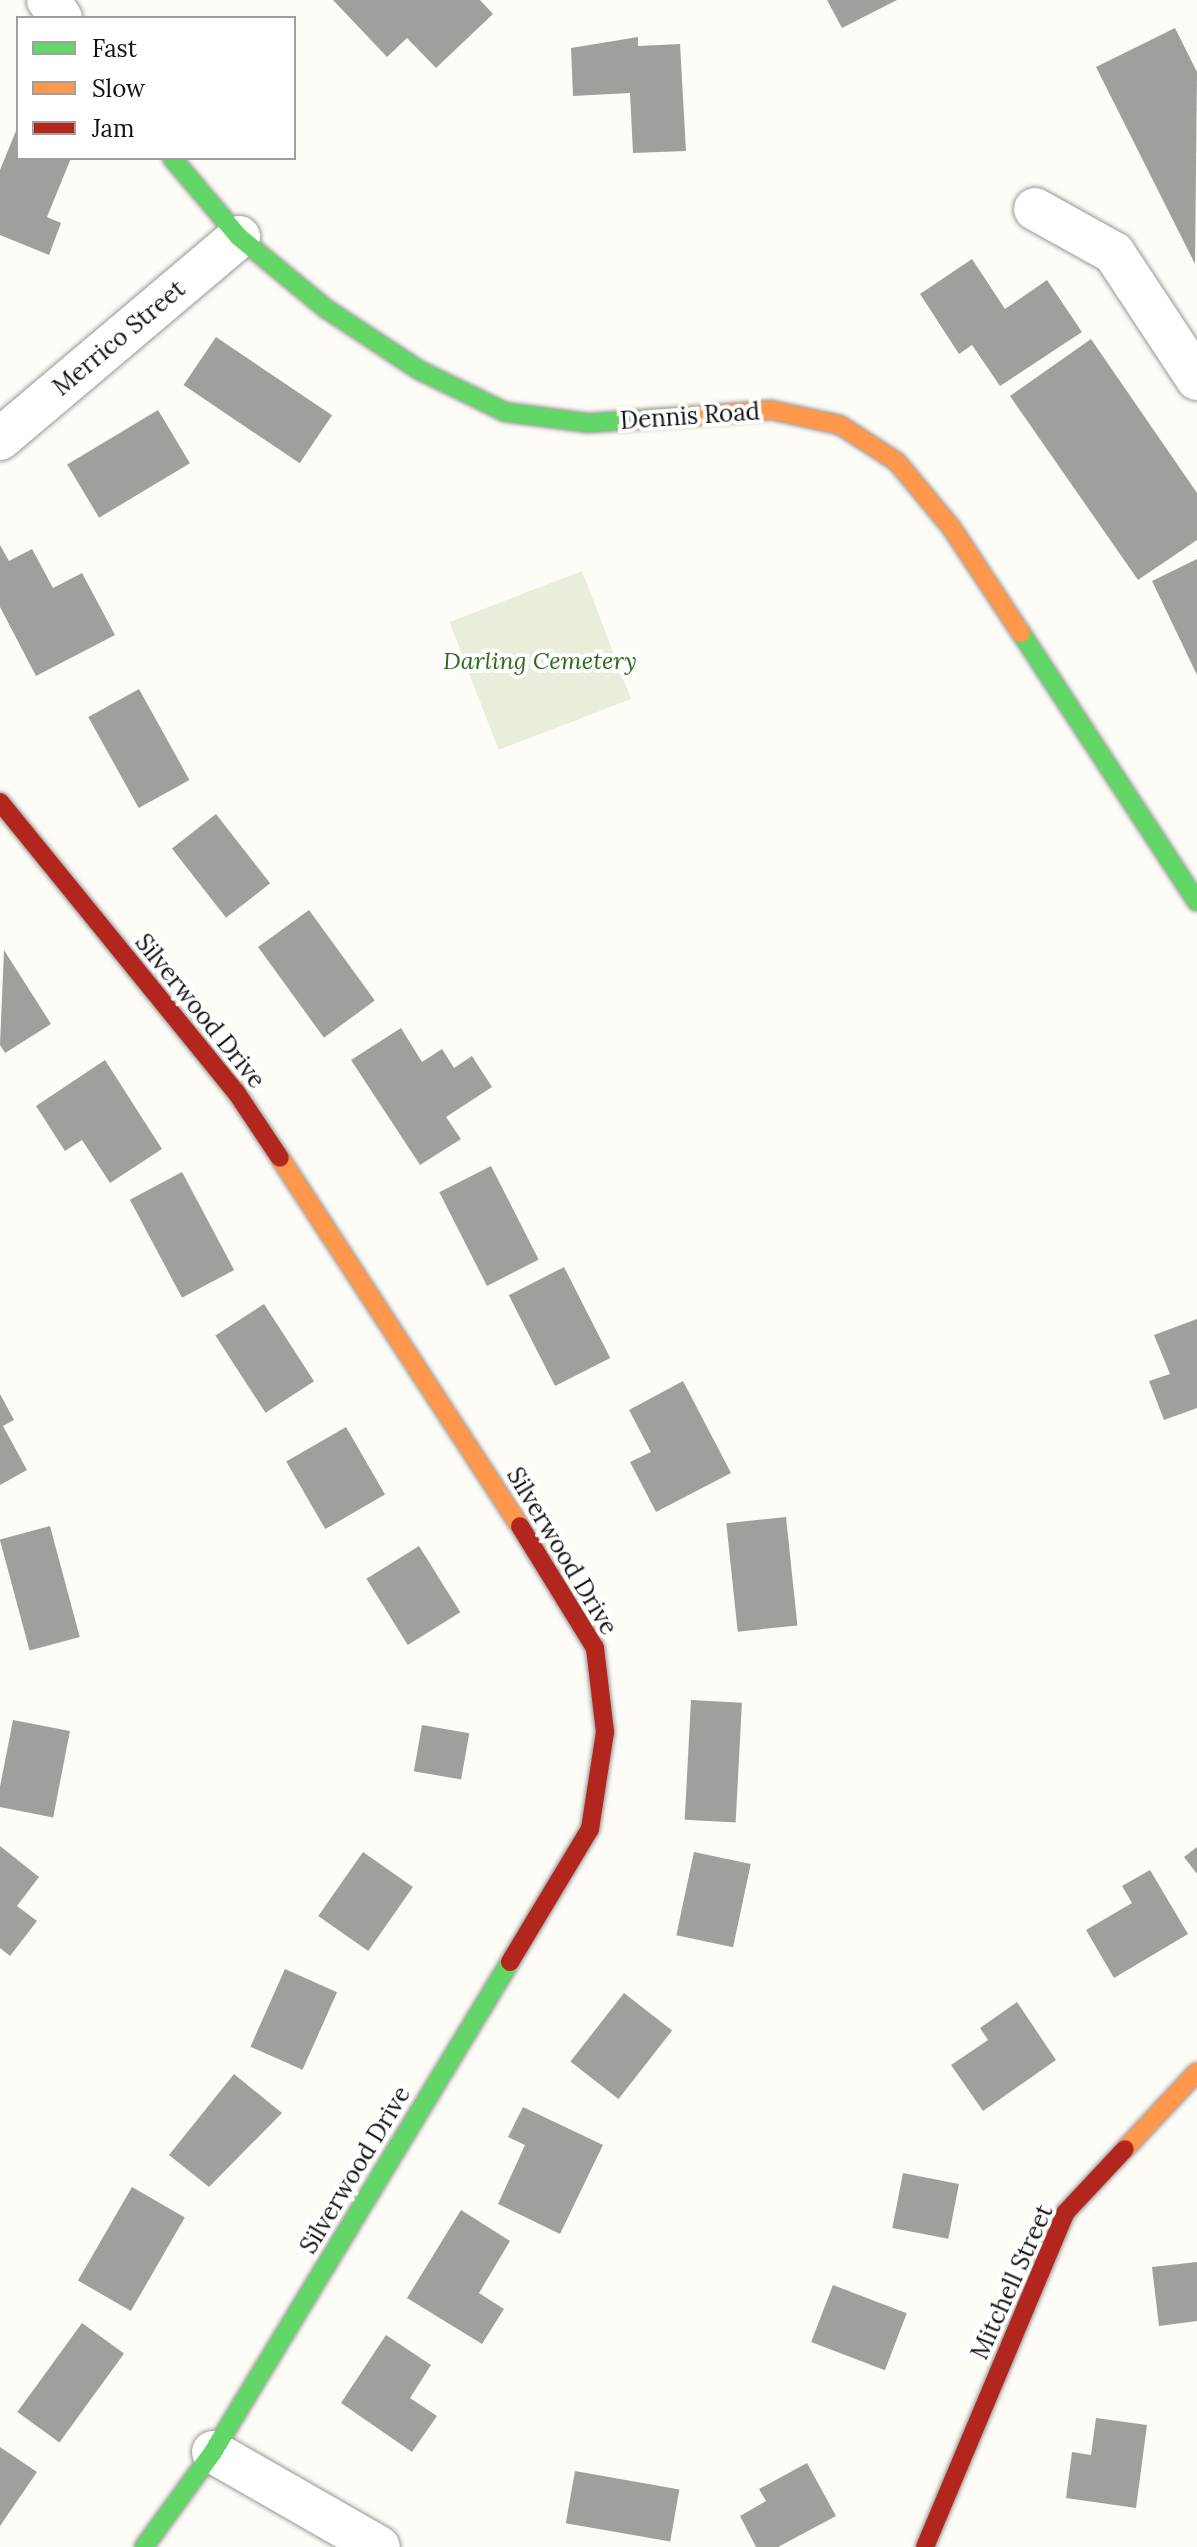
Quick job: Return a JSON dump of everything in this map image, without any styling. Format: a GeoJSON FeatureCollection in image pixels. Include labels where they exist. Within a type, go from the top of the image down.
{"type":"FeatureCollection","features":[{"type":"Feature","properties":{"kind":"street","name":"Dennis Road"},"geometry":{"type":"LineString","coordinates":[[174,160],[239,237],[337,316],[419,370],[505,412],[588,423],[771,410],[840,425],[897,462],[951,527],[1197,902]]}},
{"type":"Feature","properties":{"kind":"street"},"geometry":{"type":"LineString","coordinates":[[1035,209],[1114,253],[1197,379]]}},
{"type":"Feature","properties":{"kind":"street","name":"Merrico Street"},"geometry":{"type":"LineString","coordinates":[[0,439],[239,237]]}},
{"type":"Feature","properties":{"kind":"street","name":"Silverwood Drive"},"geometry":{"type":"LineString","coordinates":[[0,802],[236,1092],[595,1648],[605,1732],[590,1829],[213,2452],[144,2547]]}},
{"type":"Feature","properties":{"kind":"street","name":"Mitchell Street"},"geometry":{"type":"LineString","coordinates":[[925,2547],[1066,2212],[1197,2072]]}},
{"type":"Feature","properties":{"kind":"street"},"geometry":{"type":"LineString","coordinates":[[213,2452],[379,2547]]}},
{"type":"Feature","properties":{"kind":"green space","name":"Darling Cemetery"},"geometry":{"type":"Polygon","coordinates":[[[582,571],[631,699],[499,750],[449,622],[582,571]]]}},
{"type":"Feature","properties":{"kind":"building"},"geometry":{"type":"Polygon","coordinates":[[[333,0],[480,0],[493,14],[436,68],[407,38],[387,57],[333,0]]]}},
{"type":"Feature","properties":{"kind":"building"},"geometry":{"type":"Polygon","coordinates":[[[827,0],[897,0],[842,28],[827,0]]]}},
{"type":"Feature","properties":{"kind":"building"},"geometry":{"type":"Polygon","coordinates":[[[1175,28],[1197,72],[1195,264],[1096,67],[1175,28]]]}},
{"type":"Feature","properties":{"kind":"building"},"geometry":{"type":"Polygon","coordinates":[[[638,37],[638,46],[680,44],[686,151],[633,153],[630,93],[573,96],[571,48],[638,37]]]}},
{"type":"Feature","properties":{"kind":"building"},"geometry":{"type":"Polygon","coordinates":[[[16,131],[16,160],[70,160],[47,217],[61,223],[49,255],[0,235],[0,170],[16,131]]]}},
{"type":"Feature","properties":{"kind":"building"},"geometry":{"type":"Polygon","coordinates":[[[972,259],[1005,309],[1047,280],[1082,332],[1000,386],[972,345],[959,354],[920,294],[972,259]]]}},
{"type":"Feature","properties":{"kind":"building"},"geometry":{"type":"Polygon","coordinates":[[[216,337],[332,415],[300,463],[184,385],[216,337]]]}},
{"type":"Feature","properties":{"kind":"building"},"geometry":{"type":"Polygon","coordinates":[[[1091,339],[1197,493],[1197,540],[1138,580],[1010,396],[1091,339]]]}},
{"type":"Feature","properties":{"kind":"building"},"geometry":{"type":"Polygon","coordinates":[[[158,410],[190,463],[99,518],[67,465],[158,410]]]}},
{"type":"Feature","properties":{"kind":"building"},"geometry":{"type":"Polygon","coordinates":[[[0,545],[9,561],[32,549],[53,588],[82,573],[115,635],[36,676],[0,607],[0,545]]]}},
{"type":"Feature","properties":{"kind":"building"},"geometry":{"type":"Polygon","coordinates":[[[1197,559],[1197,675],[1152,581],[1197,559]]]}},
{"type":"Feature","properties":{"kind":"building"},"geometry":{"type":"Polygon","coordinates":[[[139,689],[189,780],[139,808],[88,717],[139,689]]]}},
{"type":"Feature","properties":{"kind":"building"},"geometry":{"type":"Polygon","coordinates":[[[216,814],[270,883],[226,918],[172,848],[216,814]]]}},
{"type":"Feature","properties":{"kind":"building"},"geometry":{"type":"Polygon","coordinates":[[[309,910],[375,1001],[324,1038],[258,947],[309,910]]]}},
{"type":"Feature","properties":{"kind":"building"},"geometry":{"type":"Polygon","coordinates":[[[4,950],[51,1024],[5,1053],[0,1045],[4,950]]]}},
{"type":"Feature","properties":{"kind":"building"},"geometry":{"type":"Polygon","coordinates":[[[401,1028],[422,1062],[442,1049],[454,1068],[472,1056],[492,1087],[446,1117],[461,1139],[420,1165],[351,1060],[401,1028]]]}},
{"type":"Feature","properties":{"kind":"building"},"geometry":{"type":"Polygon","coordinates":[[[105,1060],[162,1149],[110,1183],[82,1140],[65,1151],[36,1106],[105,1060]]]}},
{"type":"Feature","properties":{"kind":"building"},"geometry":{"type":"Polygon","coordinates":[[[491,1166],[539,1260],[487,1286],[439,1192],[491,1166]]]}},
{"type":"Feature","properties":{"kind":"building"},"geometry":{"type":"Polygon","coordinates":[[[182,1172],[234,1270],[182,1298],[130,1200],[182,1172]]]}},
{"type":"Feature","properties":{"kind":"building"},"geometry":{"type":"Polygon","coordinates":[[[564,1267],[610,1358],[555,1386],[509,1295],[564,1267]]]}},
{"type":"Feature","properties":{"kind":"building"},"geometry":{"type":"Polygon","coordinates":[[[264,1304],[314,1381],[265,1413],[215,1336],[264,1304]]]}},
{"type":"Feature","properties":{"kind":"building"},"geometry":{"type":"Polygon","coordinates":[[[1197,1319],[1197,1408],[1164,1420],[1149,1381],[1170,1374],[1154,1335],[1197,1319]]]}},
{"type":"Feature","properties":{"kind":"building"},"geometry":{"type":"Polygon","coordinates":[[[683,1381],[731,1473],[656,1512],[630,1462],[651,1452],[629,1410],[683,1381]]]}},
{"type":"Feature","properties":{"kind":"building"},"geometry":{"type":"Polygon","coordinates":[[[0,1394],[14,1420],[3,1426],[27,1470],[0,1485],[0,1394]]]}},
{"type":"Feature","properties":{"kind":"building"},"geometry":{"type":"Polygon","coordinates":[[[346,1427],[385,1495],[325,1529],[286,1462],[346,1427]]]}},
{"type":"Feature","properties":{"kind":"building"},"geometry":{"type":"Polygon","coordinates":[[[786,1517],[797,1625],[738,1632],[726,1523],[786,1517]]]}},
{"type":"Feature","properties":{"kind":"building"},"geometry":{"type":"Polygon","coordinates":[[[50,1526],[80,1637],[30,1651],[0,1539],[50,1526]]]}},
{"type":"Feature","properties":{"kind":"building"},"geometry":{"type":"Polygon","coordinates":[[[419,1546],[460,1612],[408,1645],[366,1579],[419,1546]]]}},
{"type":"Feature","properties":{"kind":"building"},"geometry":{"type":"Polygon","coordinates":[[[691,1700],[742,1703],[736,1823],[685,1820],[691,1700]]]}},
{"type":"Feature","properties":{"kind":"building"},"geometry":{"type":"Polygon","coordinates":[[[13,1720],[70,1731],[53,1817],[0,1807],[0,1787],[13,1720]]]}},
{"type":"Feature","properties":{"kind":"building"},"geometry":{"type":"Polygon","coordinates":[[[422,1725],[469,1733],[461,1780],[414,1771],[422,1725]]]}},
{"type":"Feature","properties":{"kind":"building"},"geometry":{"type":"Polygon","coordinates":[[[0,1846],[39,1877],[17,1906],[37,1921],[10,1956],[0,1948],[0,1846]]]}},
{"type":"Feature","properties":{"kind":"building"},"geometry":{"type":"Polygon","coordinates":[[[1197,1847],[1197,1874],[1184,1857],[1197,1847]]]}},
{"type":"Feature","properties":{"kind":"building"},"geometry":{"type":"Polygon","coordinates":[[[363,1852],[413,1887],[368,1951],[318,1916],[363,1852]]]}},
{"type":"Feature","properties":{"kind":"building"},"geometry":{"type":"Polygon","coordinates":[[[694,1852],[751,1864],[733,1947],[676,1935],[694,1852]]]}},
{"type":"Feature","properties":{"kind":"building"},"geometry":{"type":"Polygon","coordinates":[[[1150,1870],[1188,1934],[1114,1978],[1086,1930],[1132,1903],[1122,1886],[1150,1870]]]}},
{"type":"Feature","properties":{"kind":"building"},"geometry":{"type":"Polygon","coordinates":[[[285,1969],[337,1992],[302,2070],[250,2047],[285,1969]]]}},
{"type":"Feature","properties":{"kind":"building"},"geometry":{"type":"Polygon","coordinates":[[[624,1993],[672,2031],[619,2099],[570,2062],[624,1993]]]}},
{"type":"Feature","properties":{"kind":"building"},"geometry":{"type":"Polygon","coordinates":[[[1017,2002],[1056,2060],[983,2111],[951,2065],[988,2040],[980,2028],[1017,2002]]]}},
{"type":"Feature","properties":{"kind":"building"},"geometry":{"type":"Polygon","coordinates":[[[234,2074],[282,2113],[209,2187],[169,2155],[234,2074]]]}},
{"type":"Feature","properties":{"kind":"building"},"geometry":{"type":"Polygon","coordinates":[[[523,2107],[603,2145],[560,2234],[498,2204],[525,2145],[508,2137],[523,2107]]]}},
{"type":"Feature","properties":{"kind":"building"},"geometry":{"type":"Polygon","coordinates":[[[903,2173],[959,2184],[948,2239],[892,2228],[903,2173]]]}},
{"type":"Feature","properties":{"kind":"building"},"geometry":{"type":"Polygon","coordinates":[[[132,2187],[185,2218],[131,2311],[78,2281],[132,2187]]]}},
{"type":"Feature","properties":{"kind":"building"},"geometry":{"type":"Polygon","coordinates":[[[461,2210],[510,2241],[479,2293],[504,2309],[482,2344],[407,2298],[461,2210]]]}},
{"type":"Feature","properties":{"kind":"building"},"geometry":{"type":"Polygon","coordinates":[[[1197,2262],[1197,2321],[1159,2326],[1152,2267],[1197,2262]]]}},
{"type":"Feature","properties":{"kind":"building"},"geometry":{"type":"Polygon","coordinates":[[[833,2285],[907,2313],[885,2370],[811,2342],[833,2285]]]}},
{"type":"Feature","properties":{"kind":"building"},"geometry":{"type":"Polygon","coordinates":[[[82,2323],[124,2354],[59,2443],[17,2412],[82,2323]]]}},
{"type":"Feature","properties":{"kind":"building"},"geometry":{"type":"Polygon","coordinates":[[[386,2335],[431,2365],[410,2398],[437,2416],[412,2452],[341,2403],[386,2335]]]}},
{"type":"Feature","properties":{"kind":"building"},"geometry":{"type":"Polygon","coordinates":[[[1096,2418],[1147,2425],[1136,2508],[1066,2498],[1072,2452],[1091,2455],[1096,2418]]]}},
{"type":"Feature","properties":{"kind":"building"},"geometry":{"type":"Polygon","coordinates":[[[0,2447],[37,2472],[0,2526],[0,2447]]]}},
{"type":"Feature","properties":{"kind":"building"},"geometry":{"type":"Polygon","coordinates":[[[807,2463],[836,2516],[778,2547],[756,2547],[740,2516],[766,2501],[759,2489],[807,2463]]]}},
{"type":"Feature","properties":{"kind":"building"},"geometry":{"type":"Polygon","coordinates":[[[575,2471],[679,2489],[670,2542],[566,2523],[575,2471]]]}},
{"type":"Feature","properties":{"kind":"traffic: fast"},"geometry":{"type":"LineString","coordinates":[[174,160],[239,237],[325,308],[419,370],[505,412],[588,423],[692,416]]}},
{"type":"Feature","properties":{"kind":"traffic: fast"},"geometry":{"type":"LineString","coordinates":[[1021,633],[1197,902]]}},
{"type":"Feature","properties":{"kind":"traffic: fast"},"geometry":{"type":"LineString","coordinates":[[144,2547],[213,2452],[510,1962]]}},
{"type":"Feature","properties":{"kind":"traffic: slow"},"geometry":{"type":"LineString","coordinates":[[692,416],[771,410],[840,425],[897,462],[951,527],[1021,633]]}},
{"type":"Feature","properties":{"kind":"traffic: slow"},"geometry":{"type":"LineString","coordinates":[[280,1158],[520,1526]]}},
{"type":"Feature","properties":{"kind":"traffic: slow"},"geometry":{"type":"LineString","coordinates":[[1125,2149],[1197,2072]]}},
{"type":"Feature","properties":{"kind":"traffic: jam"},"geometry":{"type":"LineString","coordinates":[[0,802],[236,1092],[280,1158]]}},
{"type":"Feature","properties":{"kind":"traffic: jam"},"geometry":{"type":"LineString","coordinates":[[510,1962],[590,1829],[605,1732],[595,1648],[520,1526]]}},
{"type":"Feature","properties":{"kind":"traffic: jam"},"geometry":{"type":"LineString","coordinates":[[925,2547],[1066,2212],[1125,2149]]}}]}
